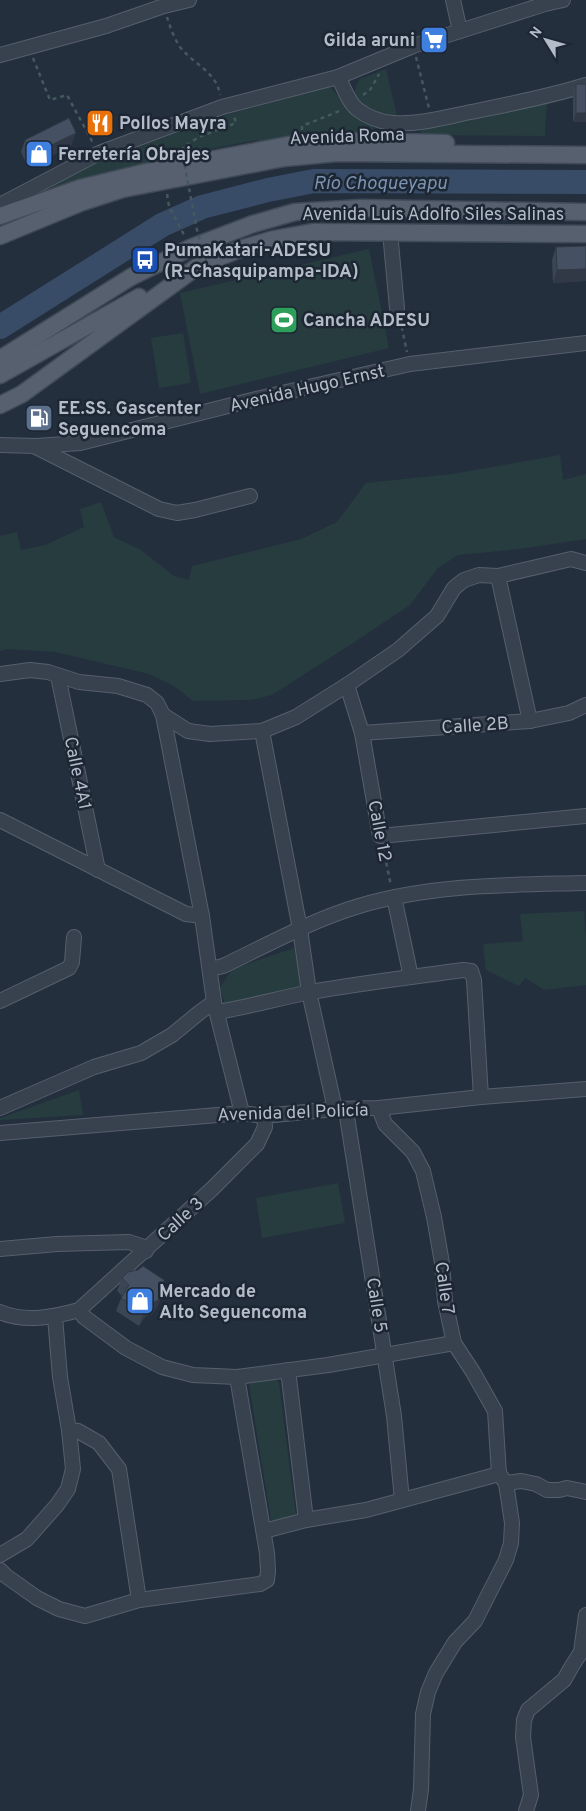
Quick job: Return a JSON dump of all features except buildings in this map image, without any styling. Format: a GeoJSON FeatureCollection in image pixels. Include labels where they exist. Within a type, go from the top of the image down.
{"type":"FeatureCollection","features":[{"type":"Feature","properties":{"kind":"main road","name":"Avenida Roma"},"geometry":{"type":"LineString","coordinates":[[0,216],[80,188],[146,172],[288,145],[314,142],[586,145]]}},
{"type":"Feature","properties":{"kind":"main road","name":"Avenida Roma"},"geometry":{"type":"LineString","coordinates":[[0,236],[80,202],[123,188],[284,158],[337,153],[586,155]]}},
{"type":"Feature","properties":{"kind":"main road","name":"Avenida Luis Adolfo Siles Salinas"},"geometry":{"type":"LineString","coordinates":[[0,359],[131,278],[190,248],[253,224],[295,212],[361,208],[586,212]]}},
{"type":"Feature","properties":{"kind":"main road","name":"Avenida Luis Adolfo Siles Salinas"},"geometry":{"type":"LineString","coordinates":[[0,405],[22,394],[198,266],[240,249],[284,237],[313,232],[586,234]]}},
{"type":"Feature","properties":{"kind":"main road"},"geometry":{"type":"LineString","coordinates":[[0,373],[136,286],[164,262]]}},
{"type":"Feature","properties":{"kind":"main road"},"geometry":{"type":"LineString","coordinates":[[0,373],[90,326],[171,278],[198,266]]}},
{"type":"Feature","properties":{"kind":"street"},"geometry":{"type":"LineString","coordinates":[[0,55],[106,26],[164,6],[189,0]]}},
{"type":"Feature","properties":{"kind":"street"},"geometry":{"type":"LineString","coordinates":[[453,0],[460,31]]}},
{"type":"Feature","properties":{"kind":"street"},"geometry":{"type":"LineString","coordinates":[[0,205],[99,153],[338,77],[414,46],[563,0]]}},
{"type":"Feature","properties":{"kind":"street"},"geometry":{"type":"LineString","coordinates":[[338,77],[351,104],[367,115],[383,122],[394,123],[432,120],[554,95],[586,85]]}},
{"type":"Feature","properties":{"kind":"street"},"geometry":{"type":"LineString","coordinates":[[390,232],[397,308]]}},
{"type":"Feature","properties":{"kind":"street","name":"Avenida Hugo Ernst"},"geometry":{"type":"LineString","coordinates":[[0,445],[36,446],[80,443],[256,399],[410,364],[586,343]]}},
{"type":"Feature","properties":{"kind":"street"},"geometry":{"type":"LineString","coordinates":[[36,446],[159,510],[177,513],[250,496]]}},
{"type":"Feature","properties":{"kind":"street"},"geometry":{"type":"LineString","coordinates":[[164,715],[188,731],[210,734],[262,731],[296,717],[398,650],[437,616],[454,588],[464,580],[479,575],[498,576],[572,559],[586,563]]}},
{"type":"Feature","properties":{"kind":"street"},"geometry":{"type":"LineString","coordinates":[[498,576],[530,721]]}},
{"type":"Feature","properties":{"kind":"street"},"geometry":{"type":"LineString","coordinates":[[0,674],[30,670],[48,672],[79,682],[118,686],[147,696],[157,703],[164,715],[202,916],[216,1007],[242,1112]]}},
{"type":"Feature","properties":{"kind":"street","name":"Calle 4A1"},"geometry":{"type":"LineString","coordinates":[[58,676],[98,870]]}},
{"type":"Feature","properties":{"kind":"street","name":"Calle 12"},"geometry":{"type":"LineString","coordinates":[[347,685],[362,734],[380,836]]}},
{"type":"Feature","properties":{"kind":"street","name":"Calle 2B"},"geometry":{"type":"LineString","coordinates":[[362,734],[530,721],[586,706]]}},
{"type":"Feature","properties":{"kind":"street","name":"Calle 5"},"geometry":{"type":"LineString","coordinates":[[262,731],[300,929],[309,992],[341,1110],[385,1356],[394,1416],[402,1500]]}},
{"type":"Feature","properties":{"kind":"street"},"geometry":{"type":"LineString","coordinates":[[380,836],[586,816]]}},
{"type":"Feature","properties":{"kind":"street"},"geometry":{"type":"LineString","coordinates":[[0,820],[186,914],[202,916]]}},
{"type":"Feature","properties":{"kind":"street"},"geometry":{"type":"LineString","coordinates":[[210,969],[223,966],[300,929],[357,906],[394,897],[467,887],[586,882]]}},
{"type":"Feature","properties":{"kind":"street"},"geometry":{"type":"LineString","coordinates":[[394,897],[411,977]]}},
{"type":"Feature","properties":{"kind":"street"},"geometry":{"type":"LineString","coordinates":[[0,1001],[69,968],[72,962],[74,938]]}},
{"type":"Feature","properties":{"kind":"street"},"geometry":{"type":"LineString","coordinates":[[0,1108],[94,1068],[141,1053],[172,1035],[200,1012],[216,1007],[257,1005],[309,992],[463,970],[471,971],[474,980],[481,1096]]}},
{"type":"Feature","properties":{"kind":"street","name":"Avenida del Policía"},"geometry":{"type":"LineString","coordinates":[[0,1133],[242,1112],[264,1116],[379,1108],[481,1096],[586,1089]]}},
{"type":"Feature","properties":{"kind":"street","name":"Calle 7"},"geometry":{"type":"LineString","coordinates":[[379,1108],[385,1124],[414,1152],[423,1171],[434,1217],[442,1263],[445,1302],[454,1343],[474,1372],[495,1412],[503,1478],[512,1523],[511,1543],[506,1560],[475,1621],[455,1642],[436,1673],[428,1692],[423,1714],[421,1789],[418,1811]]}},
{"type":"Feature","properties":{"kind":"street","name":"Calle 3"},"geometry":{"type":"LineString","coordinates":[[79,1310],[146,1251],[257,1144],[264,1127],[264,1116]]}},
{"type":"Feature","properties":{"kind":"street"},"geometry":{"type":"LineString","coordinates":[[0,1249],[57,1244],[129,1242],[141,1246],[146,1251]]}},
{"type":"Feature","properties":{"kind":"street"},"geometry":{"type":"LineString","coordinates":[[0,1312],[32,1318],[55,1316],[79,1310],[84,1317],[126,1348],[162,1367],[193,1375],[237,1377],[385,1356],[454,1343]]}},
{"type":"Feature","properties":{"kind":"street"},"geometry":{"type":"LineString","coordinates":[[0,1555],[27,1539],[57,1505],[68,1489],[73,1469],[60,1377],[55,1316]]}},
{"type":"Feature","properties":{"kind":"street"},"geometry":{"type":"LineString","coordinates":[[288,1370],[306,1520]]}},
{"type":"Feature","properties":{"kind":"street"},"geometry":{"type":"LineString","coordinates":[[0,1570],[37,1598],[59,1609],[85,1616],[139,1600],[260,1584],[267,1580],[268,1571],[264,1531],[237,1377]]}},
{"type":"Feature","properties":{"kind":"street"},"geometry":{"type":"LineString","coordinates":[[69,1430],[78,1430],[99,1443],[120,1469],[139,1600]]}},
{"type":"Feature","properties":{"kind":"street"},"geometry":{"type":"LineString","coordinates":[[264,1531],[306,1520],[366,1510],[402,1500],[503,1478],[536,1484],[547,1490],[567,1488],[586,1492]]}},
{"type":"Feature","properties":{"kind":"street"},"geometry":{"type":"LineString","coordinates":[[526,1811],[531,1795],[523,1737],[524,1720],[528,1710],[564,1680],[581,1652],[586,1614]]}},
{"type":"Feature","properties":{"kind":"path"},"geometry":{"type":"LineString","coordinates":[[164,6],[170,28],[180,46],[212,77],[219,88],[228,111],[236,123],[194,140],[183,147],[184,152]]}},
{"type":"Feature","properties":{"kind":"path"},"geometry":{"type":"LineString","coordinates":[[28,46],[50,100],[67,95],[99,153]]}},
{"type":"Feature","properties":{"kind":"path"},"geometry":{"type":"LineString","coordinates":[[414,46],[432,120]]}},
{"type":"Feature","properties":{"kind":"path"},"geometry":{"type":"LineString","coordinates":[[358,99],[370,90],[380,73],[372,76]]}},
{"type":"Feature","properties":{"kind":"path"},"geometry":{"type":"LineString","coordinates":[[302,132],[302,126],[345,108]]}},
{"type":"Feature","properties":{"kind":"path"},"geometry":{"type":"LineString","coordinates":[[142,148],[167,152],[169,155]]}},
{"type":"Feature","properties":{"kind":"path"},"geometry":{"type":"LineString","coordinates":[[183,157],[197,230],[211,277]]}},
{"type":"Feature","properties":{"kind":"path"},"geometry":{"type":"LineString","coordinates":[[169,206],[183,234]]}},
{"type":"Feature","properties":{"kind":"path"},"geometry":{"type":"LineString","coordinates":[[397,308],[410,364]]}},
{"type":"Feature","properties":{"kind":"path","name":"Calle 12"},"geometry":{"type":"LineString","coordinates":[[380,836],[394,897]]}},
{"type":"Feature","properties":{"kind":"green space"},"geometry":{"type":"Polygon","coordinates":[[[386,69],[397,116],[365,107],[359,102],[356,95],[356,88],[360,79],[386,69]]]}},
{"type":"Feature","properties":{"kind":"green space"},"geometry":{"type":"Polygon","coordinates":[[[329,87],[335,92],[350,113],[374,128],[374,134],[265,143],[257,140],[198,151],[189,158],[56,189],[51,187],[51,185],[77,170],[225,115],[329,87]]]}},
{"type":"Feature","properties":{"kind":"green space"},"geometry":{"type":"Polygon","coordinates":[[[548,101],[545,136],[421,135],[421,128],[548,101]]]}},
{"type":"Feature","properties":{"kind":"green space","name":"Cancha ADESU"},"geometry":{"type":"Polygon","coordinates":[[[369,249],[389,348],[200,394],[180,293],[369,249]]]}},
{"type":"Feature","properties":{"kind":"green space"},"geometry":{"type":"Polygon","coordinates":[[[183,333],[191,383],[159,388],[151,338],[183,333]]]}},
{"type":"Feature","properties":{"kind":"green space"},"geometry":{"type":"Polygon","coordinates":[[[560,455],[563,480],[586,474],[586,539],[519,549],[458,555],[438,568],[410,605],[272,695],[251,700],[193,701],[174,686],[149,674],[55,652],[6,649],[0,651],[0,536],[17,532],[21,550],[45,545],[84,527],[80,509],[101,502],[114,537],[141,550],[174,576],[189,580],[192,566],[301,539],[337,522],[366,483],[452,474],[560,455]]]}},
{"type":"Feature","properties":{"kind":"green space"},"geometry":{"type":"Polygon","coordinates":[[[584,911],[586,985],[544,990],[525,978],[519,986],[486,970],[483,944],[523,941],[520,914],[584,911]]]}},
{"type":"Feature","properties":{"kind":"green space"},"geometry":{"type":"Polygon","coordinates":[[[294,948],[302,990],[226,1006],[219,989],[232,969],[294,948]]]}},
{"type":"Feature","properties":{"kind":"green space"},"geometry":{"type":"Polygon","coordinates":[[[79,1090],[83,1115],[0,1120],[0,1118],[79,1090]]]}},
{"type":"Feature","properties":{"kind":"green space"},"geometry":{"type":"Polygon","coordinates":[[[338,1183],[345,1223],[262,1238],[256,1198],[338,1183]]]}},
{"type":"Feature","properties":{"kind":"green space"},"geometry":{"type":"Polygon","coordinates":[[[275,1378],[279,1383],[296,1516],[278,1524],[271,1520],[249,1385],[253,1381],[275,1378]]]}},
{"type":"Feature","properties":{"kind":"waterway","name":"Río Choqueyapu"},"geometry":{"type":"LineString","coordinates":[[0,327],[162,225],[202,207],[268,190],[314,181],[586,182]]}},
{"type":"Feature","properties":{"kind":"place","name":"Gilda aruni"},"geometry":{"type":"Point","coordinates":[434,40]}},
{"type":"Feature","properties":{"kind":"place","name":"Pollos Mayra"},"geometry":{"type":"Point","coordinates":[100,123]}},
{"type":"Feature","properties":{"kind":"place","name":"Ferretería Obrajes"},"geometry":{"type":"Point","coordinates":[39,154]}},
{"type":"Feature","properties":{"kind":"place","name":"PumaKatari-ADESU (R-Chasquipampa-IDA)"},"geometry":{"type":"Point","coordinates":[145,260]}},
{"type":"Feature","properties":{"kind":"place","name":"Cancha ADESU"},"geometry":{"type":"Point","coordinates":[284,320]}},
{"type":"Feature","properties":{"kind":"place","name":"EE.SS. Gascenter Seguencoma"},"geometry":{"type":"Point","coordinates":[39,418]}},
{"type":"Feature","properties":{"kind":"place","name":"Mercado de Alto Seguencoma"},"geometry":{"type":"Point","coordinates":[140,1301]}}]}
